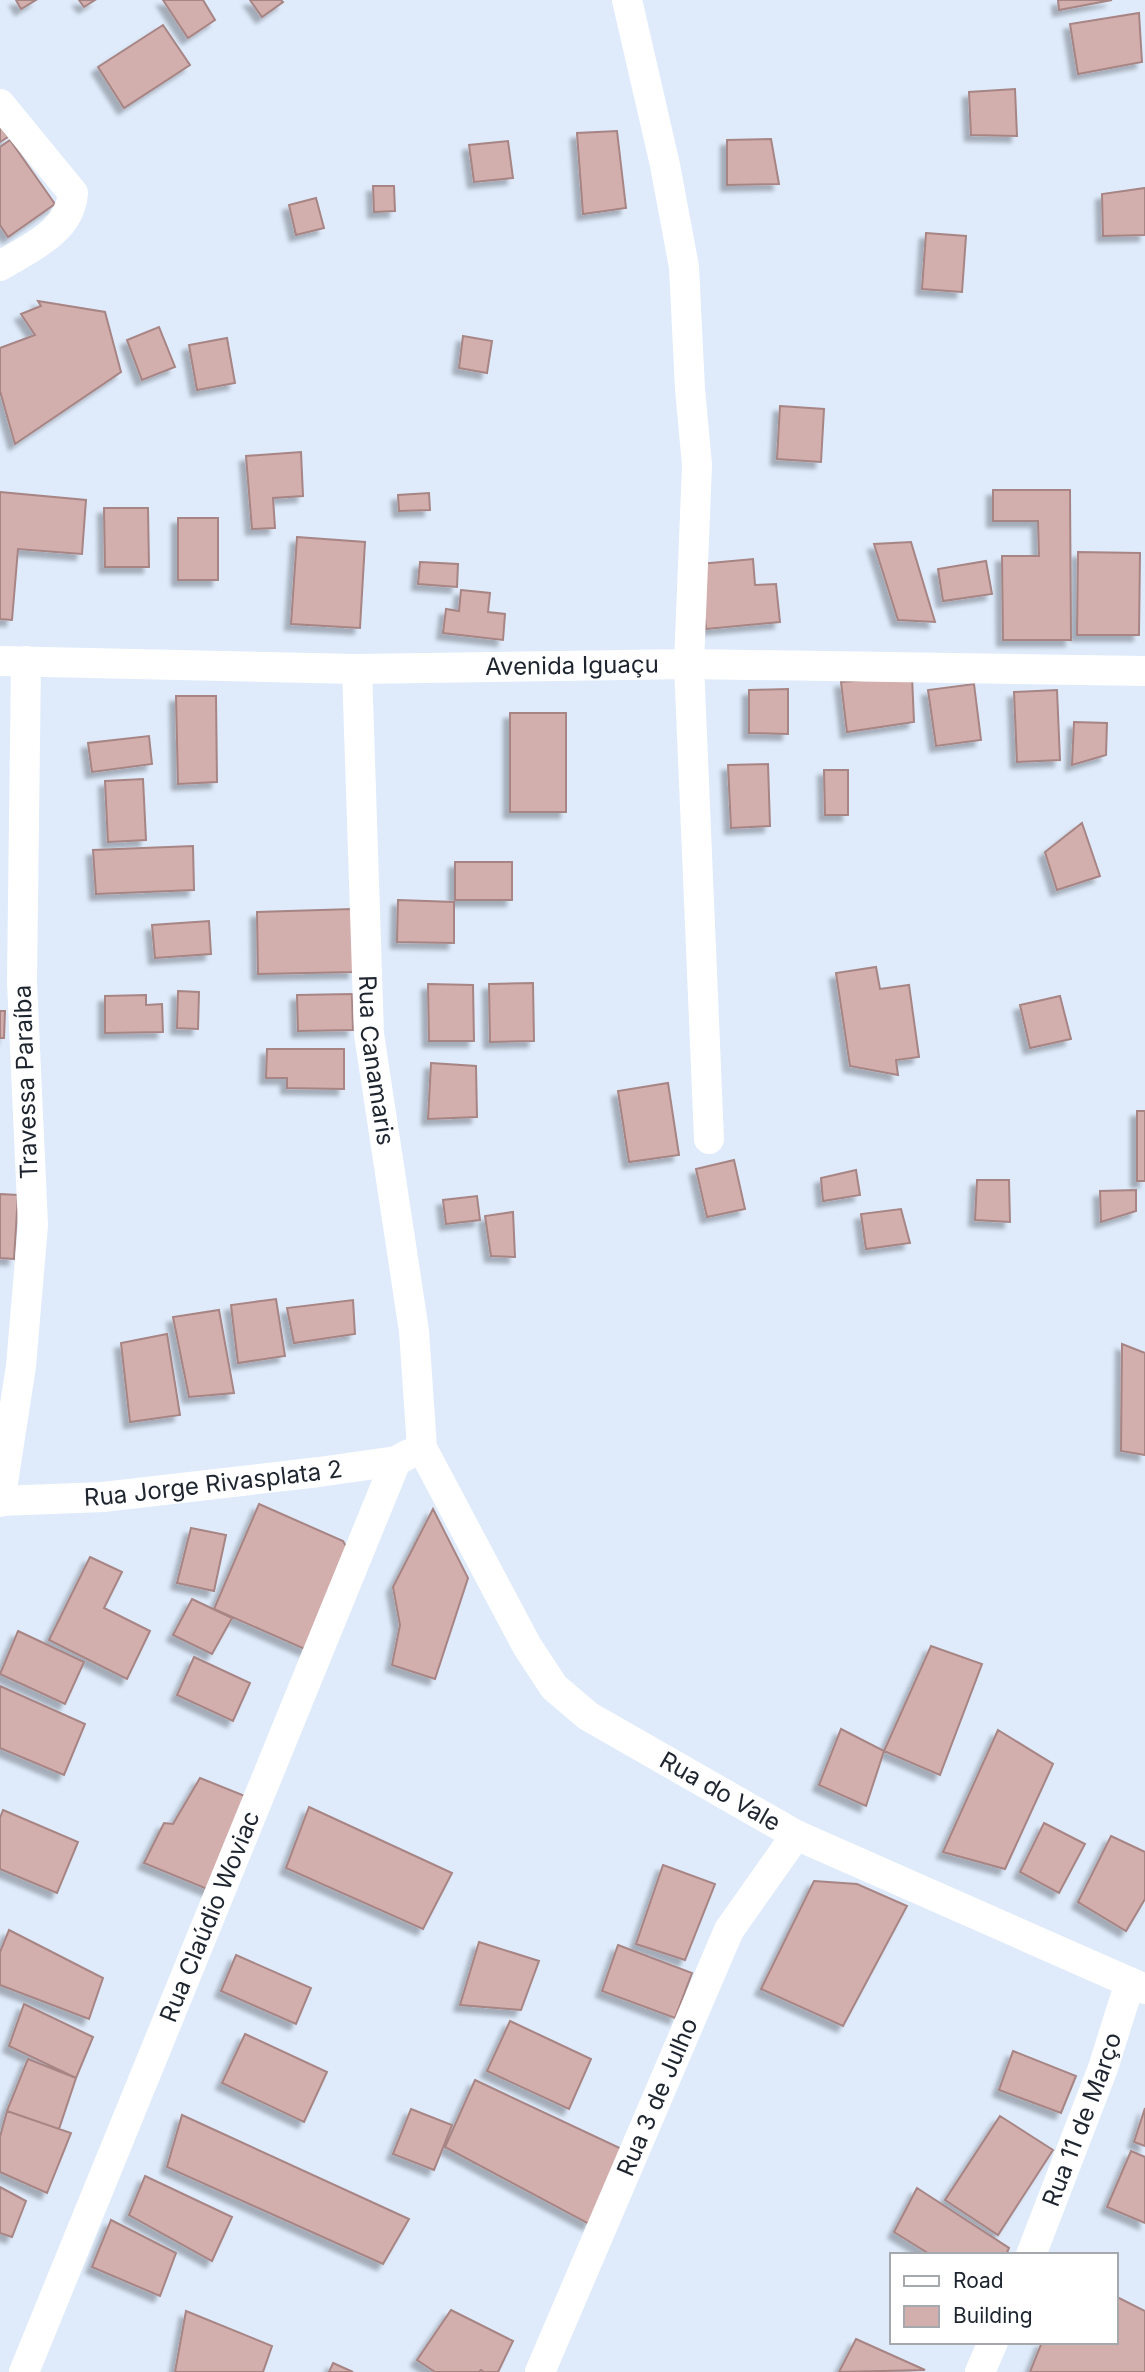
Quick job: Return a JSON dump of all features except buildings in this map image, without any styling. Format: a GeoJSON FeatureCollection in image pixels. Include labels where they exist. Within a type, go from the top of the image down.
{"type":"FeatureCollection","features":[{"type":"Feature","properties":{"kind":"street"},"geometry":{"type":"LineString","coordinates":[[626,0],[665,164],[684,267],[697,465],[689,664],[709,1139]]}},
{"type":"Feature","properties":{"kind":"street"},"geometry":{"type":"LineString","coordinates":[[0,104],[73,193],[72,208],[53,234],[0,266]]}},
{"type":"Feature","properties":{"kind":"street","name":"Avenida Iguaçu"},"geometry":{"type":"LineString","coordinates":[[13,661],[357,669],[689,664],[1145,671]]}},
{"type":"Feature","properties":{"kind":"street","name":"Travessa Paraíba"},"geometry":{"type":"LineString","coordinates":[[0,1501],[21,1366],[33,1225],[22,982],[13,661]]}},
{"type":"Feature","properties":{"kind":"street","name":"Rua Canamaris"},"geometry":{"type":"LineString","coordinates":[[357,669],[369,1034],[414,1331],[409,1455]]}},
{"type":"Feature","properties":{"kind":"street","name":"Rua Jorge Rivasplata 2"},"geometry":{"type":"LineString","coordinates":[[0,1501],[103,1496],[319,1472],[409,1455]]}},
{"type":"Feature","properties":{"kind":"street","name":"Rua do Vale"},"geometry":{"type":"LineString","coordinates":[[409,1455],[554,1687],[588,1716],[796,1835],[1138,1985]]}},
{"type":"Feature","properties":{"kind":"street","name":"Rua Claúdio Woviac"},"geometry":{"type":"LineString","coordinates":[[24,2372],[409,1455]]}},
{"type":"Feature","properties":{"kind":"street","name":"Rua 3 de Julho"},"geometry":{"type":"LineString","coordinates":[[540,2372],[729,1930],[796,1835]]}},
{"type":"Feature","properties":{"kind":"street","name":"Rua 11 de Março"},"geometry":{"type":"LineString","coordinates":[[1032,2253],[1138,1985]]}},
{"type":"Feature","properties":{"kind":"street"},"geometry":{"type":"LineString","coordinates":[[980,2372],[992,2344]]}}]}
